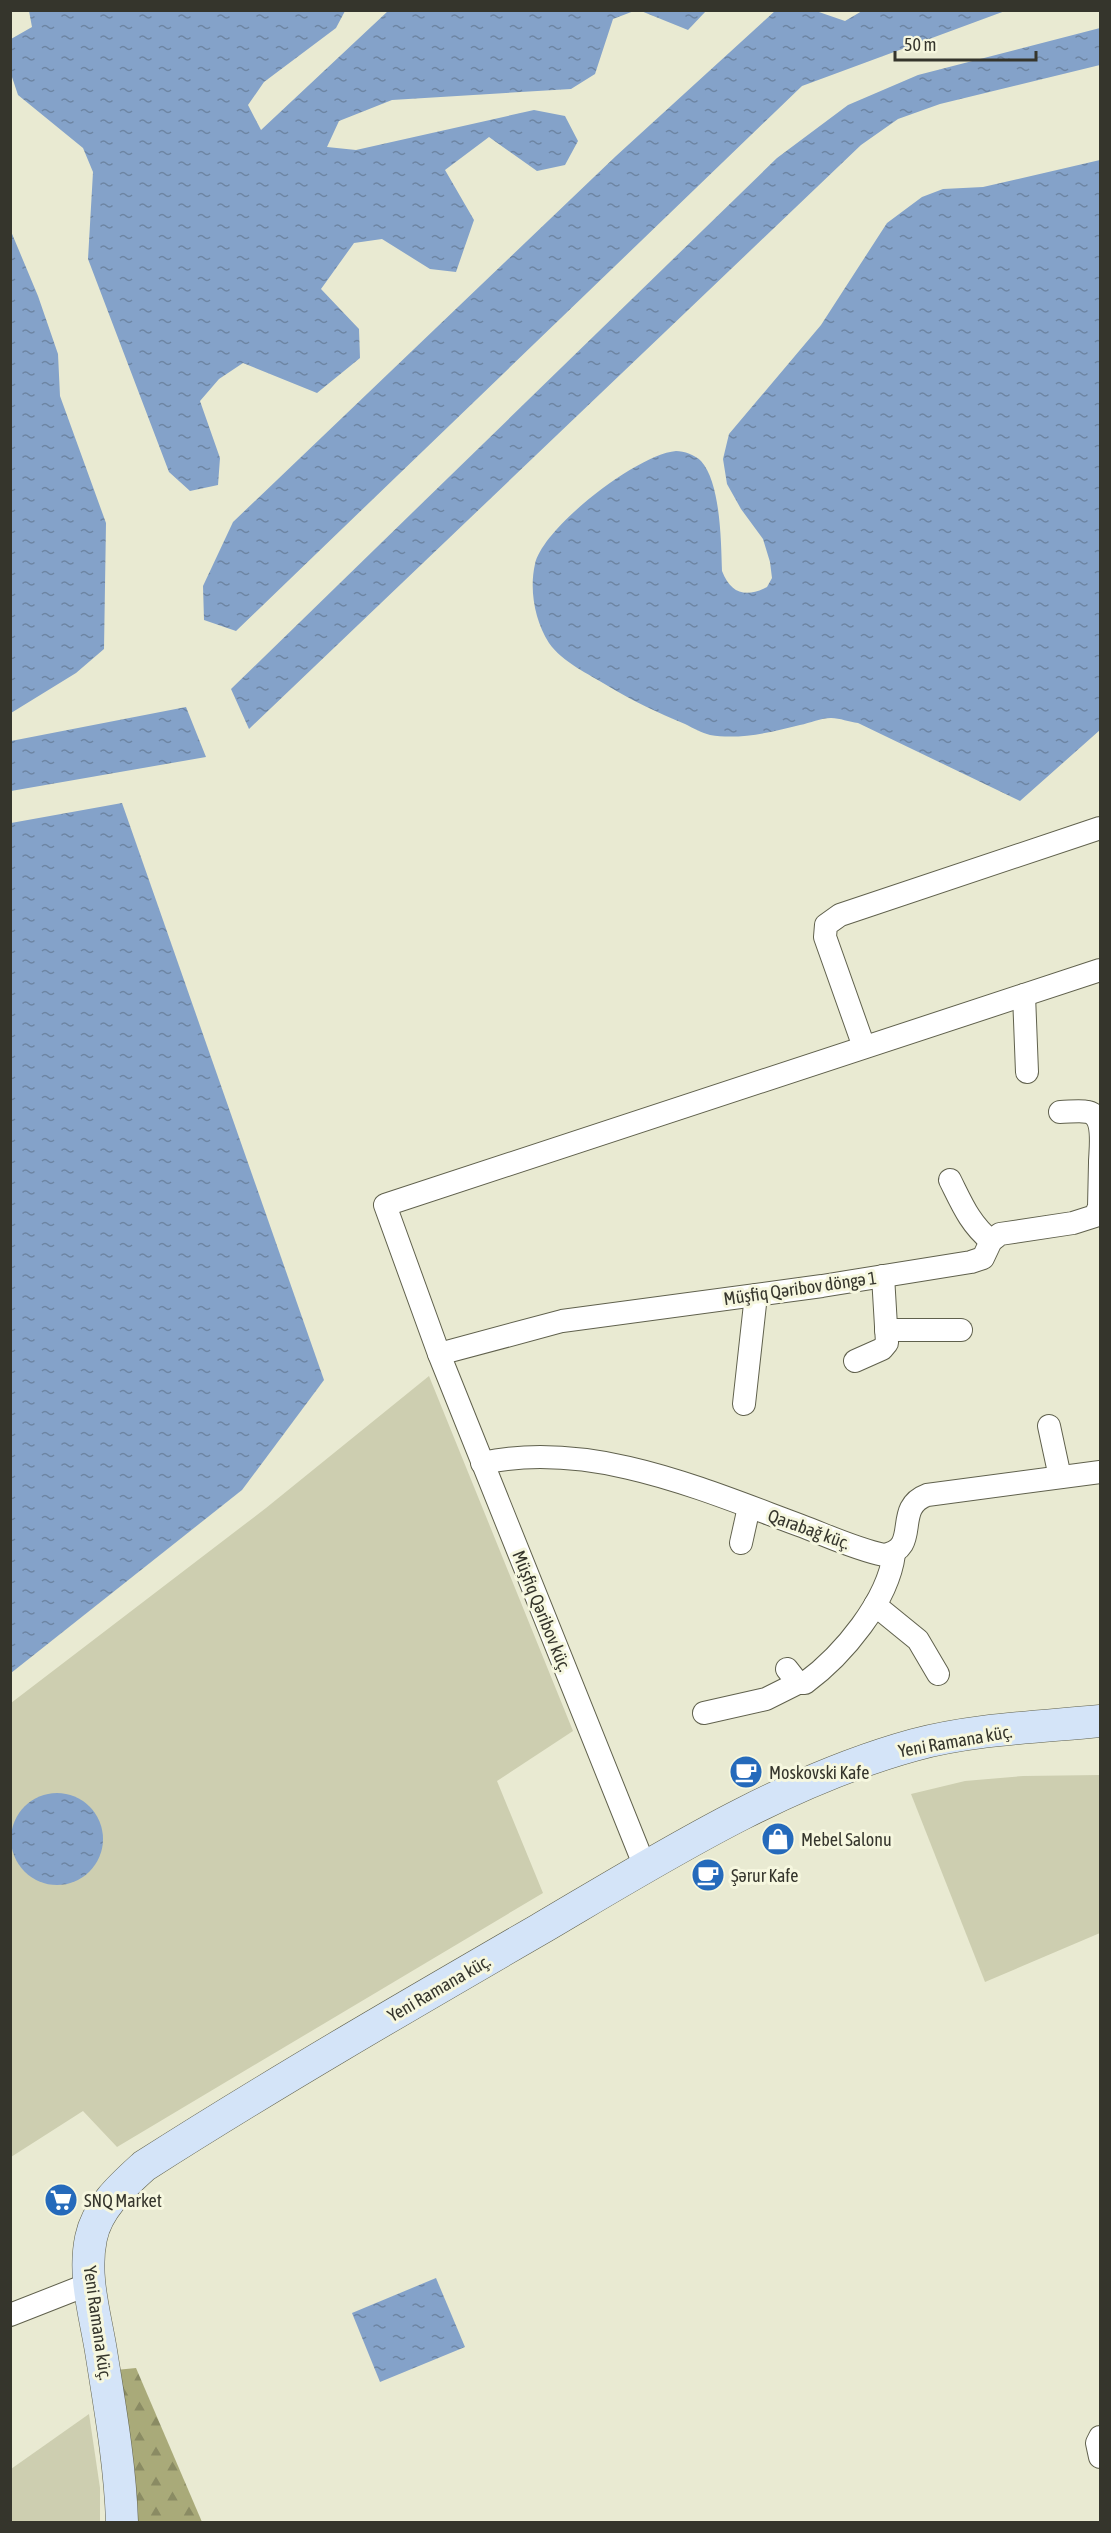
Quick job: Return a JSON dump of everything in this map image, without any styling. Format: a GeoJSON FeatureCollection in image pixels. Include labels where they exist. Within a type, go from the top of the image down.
{"type":"FeatureCollection","features":[{"type":"Feature","properties":{"kind":"street"},"geometry":{"type":"LineString","coordinates":[[1100,828],[840,915],[826,925],[825,937],[864,1047],[1101,970]]}},
{"type":"Feature","properties":{"kind":"street"},"geometry":{"type":"LineString","coordinates":[[1024,995],[1027,1072]]}},
{"type":"Feature","properties":{"kind":"street","name":"Müşfiq Qəribov küç."},"geometry":{"type":"LineString","coordinates":[[645,1867],[439,1354],[385,1205],[864,1047]]}},
{"type":"Feature","properties":{"kind":"street"},"geometry":{"type":"LineString","coordinates":[[1060,1112],[1088,1112],[1095,1115],[1100,1122],[1100,1163]]}},
{"type":"Feature","properties":{"kind":"street","name":"Müşfiq Qəribov döngə 1"},"geometry":{"type":"LineString","coordinates":[[439,1354],[562,1321],[971,1263],[983,1258],[991,1241],[1000,1234],[1073,1223],[1095,1216],[1099,1207],[1100,1163]]}},
{"type":"Feature","properties":{"kind":"street"},"geometry":{"type":"LineString","coordinates":[[950,1180],[968,1218],[991,1241]]}},
{"type":"Feature","properties":{"kind":"street"},"geometry":{"type":"LineString","coordinates":[[855,1360],[882,1349],[887,1343],[883,1276]]}},
{"type":"Feature","properties":{"kind":"street"},"geometry":{"type":"LineString","coordinates":[[744,1404],[756,1295]]}},
{"type":"Feature","properties":{"kind":"street"},"geometry":{"type":"LineString","coordinates":[[886,1330],[961,1330]]}},
{"type":"Feature","properties":{"kind":"street"},"geometry":{"type":"LineString","coordinates":[[1049,1425],[1060,1477]]}},
{"type":"Feature","properties":{"kind":"street","name":"Qarabağ küç."},"geometry":{"type":"LineString","coordinates":[[482,1463],[512,1456],[555,1456],[661,1476],[874,1553],[894,1554]]}},
{"type":"Feature","properties":{"kind":"street"},"geometry":{"type":"LineString","coordinates":[[704,1713],[766,1699],[792,1676],[805,1683],[814,1676],[858,1631],[887,1585],[894,1554],[904,1543],[909,1508],[916,1499],[927,1495],[1101,1472]]}},
{"type":"Feature","properties":{"kind":"street"},"geometry":{"type":"LineString","coordinates":[[741,1543],[749,1507]]}},
{"type":"Feature","properties":{"kind":"street"},"geometry":{"type":"LineString","coordinates":[[875,1605],[918,1640],[927,1651],[938,1674]]}},
{"type":"Feature","properties":{"kind":"street","name":"Yeni Ramana küç."},"geometry":{"type":"LineString","coordinates":[[122,2523],[117,2454],[89,2284],[89,2252],[91,2236],[105,2207],[126,2182],[144,2166],[336,2048],[645,1867],[810,1782],[916,1745],[962,1736],[1101,1721]]}},
{"type":"Feature","properties":{"kind":"street"},"geometry":{"type":"LineString","coordinates":[[10,2315],[89,2284]]}},
{"type":"Feature","properties":{"kind":"street"},"geometry":{"type":"LineString","coordinates":[[1101,2437],[1097,2443],[1101,2457]]}},
{"type":"Feature","properties":{"kind":"green space"},"geometry":{"type":"Polygon","coordinates":[[[429,1376],[573,1731],[497,1781],[543,1893],[117,2147],[83,2111],[11,2157],[11,1703],[266,1508],[429,1376]]]}},
{"type":"Feature","properties":{"kind":"green space"},"geometry":{"type":"Polygon","coordinates":[[[1100,1775],[1100,1933],[985,1982],[911,1794],[965,1781],[1023,1776],[1100,1775]]]}},
{"type":"Feature","properties":{"kind":"green space"},"geometry":{"type":"Polygon","coordinates":[[[136,2368],[202,2522],[131,2522],[116,2370],[136,2368]]]}},
{"type":"Feature","properties":{"kind":"green space"},"geometry":{"type":"Polygon","coordinates":[[[89,2414],[100,2488],[100,2522],[11,2522],[11,2469],[89,2414]]]}},
{"type":"Feature","properties":{"kind":"water"},"geometry":{"type":"Polygon","coordinates":[[[29,11],[345,11],[336,28],[264,82],[248,105],[261,130],[388,11],[634,11],[613,19],[595,74],[571,89],[392,100],[339,121],[327,147],[356,150],[534,110],[565,116],[578,141],[565,165],[537,171],[489,137],[445,170],[474,220],[456,272],[430,269],[382,239],[354,243],[321,289],[359,329],[360,358],[317,393],[243,363],[219,379],[200,401],[220,458],[218,485],[190,491],[169,472],[88,259],[93,172],[83,148],[18,95],[11,74],[11,39],[32,27],[29,11]]]}},
{"type":"Feature","properties":{"kind":"water"},"geometry":{"type":"Polygon","coordinates":[[[641,11],[706,11],[688,30],[641,11]]]}},
{"type":"Feature","properties":{"kind":"water"},"geometry":{"type":"Polygon","coordinates":[[[775,11],[816,11],[845,21],[862,11],[1005,11],[802,86],[236,631],[204,620],[203,586],[233,522],[616,156],[775,11]]]}},
{"type":"Feature","properties":{"kind":"water"},"geometry":{"type":"Polygon","coordinates":[[[1100,28],[1100,65],[940,104],[898,119],[861,145],[249,729],[231,689],[777,158],[848,105],[918,75],[1100,28]]]}},
{"type":"Feature","properties":{"kind":"water"},"geometry":{"type":"Polygon","coordinates":[[[1100,160],[1100,730],[1020,801],[858,723],[841,719],[823,719],[744,736],[707,734],[627,697],[576,667],[554,650],[540,625],[534,605],[533,574],[542,549],[555,531],[594,495],[617,478],[659,455],[679,451],[693,455],[701,461],[708,471],[716,498],[722,571],[726,579],[740,592],[752,592],[767,587],[772,578],[763,539],[741,509],[727,484],[723,459],[729,434],[821,325],[887,223],[922,197],[943,189],[983,187],[1100,160]]]}},
{"type":"Feature","properties":{"kind":"water"},"geometry":{"type":"Polygon","coordinates":[[[10,229],[38,296],[58,354],[60,396],[106,523],[104,649],[76,673],[11,713],[10,229]]]}},
{"type":"Feature","properties":{"kind":"water"},"geometry":{"type":"Polygon","coordinates":[[[186,707],[206,757],[11,791],[11,741],[186,707]]]}},
{"type":"Feature","properties":{"kind":"water"},"geometry":{"type":"Polygon","coordinates":[[[122,803],[324,1380],[242,1490],[11,1673],[11,823],[122,803]]]}},
{"type":"Feature","properties":{"kind":"water"},"geometry":{"type":"Polygon","coordinates":[[[57,1793],[75,1797],[89,1807],[99,1821],[103,1839],[99,1857],[89,1871],[75,1881],[57,1885],[39,1881],[25,1871],[15,1857],[11,1839],[15,1821],[25,1807],[39,1797],[57,1793]]]}},
{"type":"Feature","properties":{"kind":"water"},"geometry":{"type":"Polygon","coordinates":[[[436,2278],[465,2347],[380,2382],[352,2313],[436,2278]]]}},
{"type":"Feature","properties":{"kind":"place","name":"Moskovski Kafe"},"geometry":{"type":"Point","coordinates":[746,1772]}},
{"type":"Feature","properties":{"kind":"place","name":"Mebel Salonu"},"geometry":{"type":"Point","coordinates":[778,1839]}},
{"type":"Feature","properties":{"kind":"place","name":"Şərur Kafe"},"geometry":{"type":"Point","coordinates":[708,1875]}},
{"type":"Feature","properties":{"kind":"place","name":"SNQ Market"},"geometry":{"type":"Point","coordinates":[61,2200]}}]}
